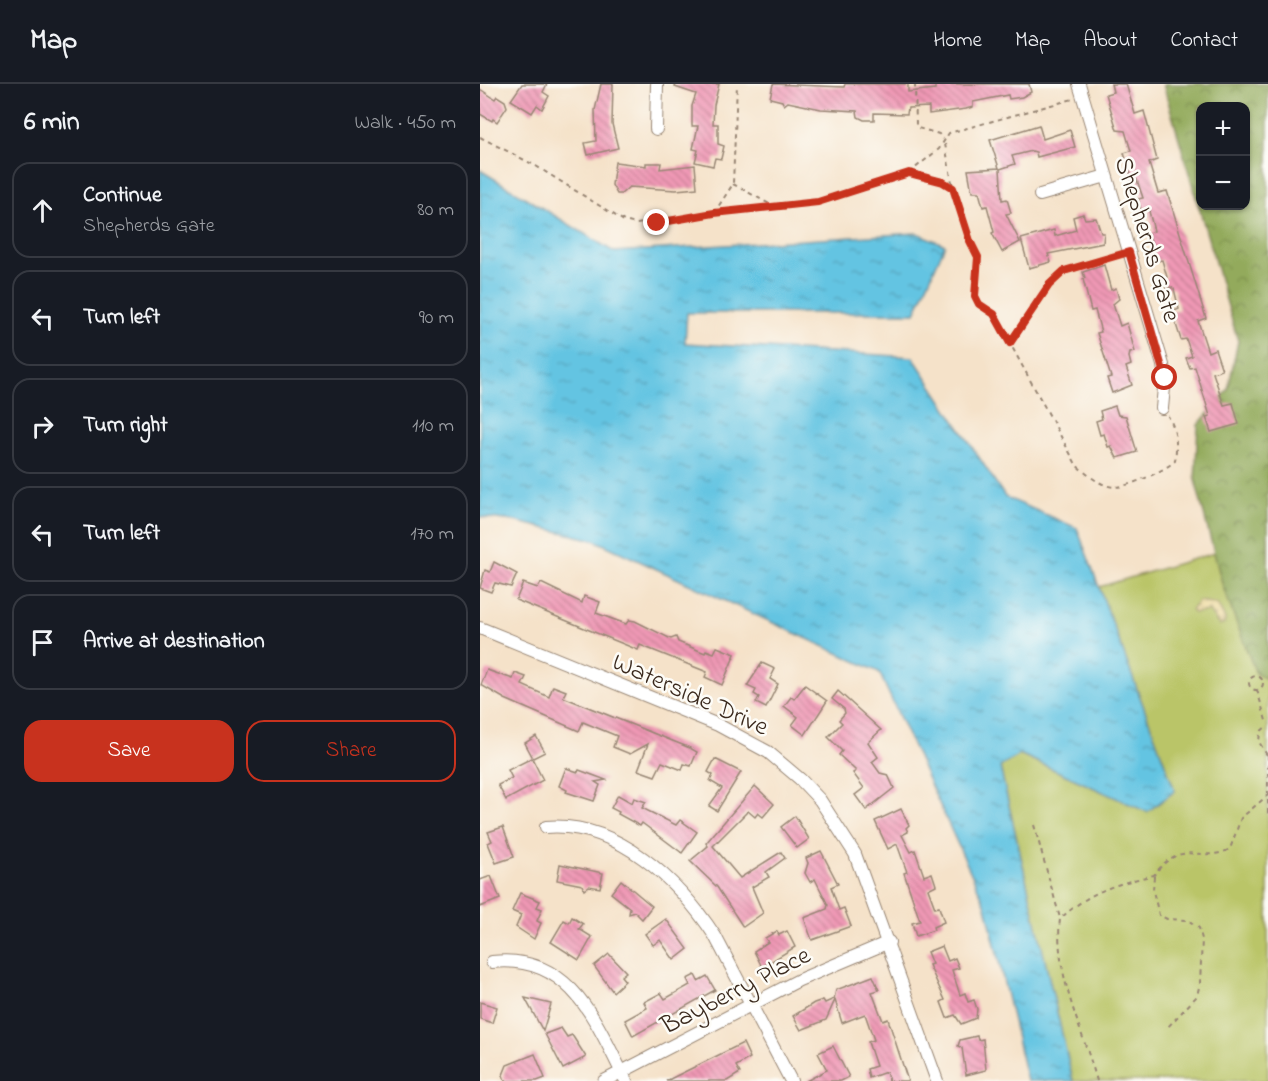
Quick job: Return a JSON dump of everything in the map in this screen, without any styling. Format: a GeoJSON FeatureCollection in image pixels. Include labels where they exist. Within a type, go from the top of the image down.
{"type":"FeatureCollection","features":[{"type":"Feature","properties":{"kind":"street"},"geometry":{"type":"LineString","coordinates":[[656,129],[657,84]]}},
{"type":"Feature","properties":{"kind":"street","name":"Shepherds Gate"},"geometry":{"type":"LineString","coordinates":[[1079,84],[1163,365],[1165,378],[1162,408]]}},
{"type":"Feature","properties":{"kind":"street"},"geometry":{"type":"LineString","coordinates":[[1040,195],[1106,176]]}},
{"type":"Feature","properties":{"kind":"street","name":"Waterside Drive"},"geometry":{"type":"LineString","coordinates":[[480,628],[718,725],[752,742],[786,766],[820,800],[845,835],[865,878],[889,942],[937,1081]]}},
{"type":"Feature","properties":{"kind":"street"},"geometry":{"type":"LineString","coordinates":[[546,827],[573,827],[605,837],[628,850],[668,879],[701,914],[791,1081]]}},
{"type":"Feature","properties":{"kind":"street","name":"Bayberry Place"},"geometry":{"type":"LineString","coordinates":[[604,1081],[624,1077],[751,1004],[799,980],[889,942]]}},
{"type":"Feature","properties":{"kind":"street"},"geometry":{"type":"LineString","coordinates":[[492,962],[515,961],[530,964],[559,978],[571,988],[585,1003],[624,1077]]}},
{"type":"Feature","properties":{"kind":"path"},"geometry":{"type":"LineString","coordinates":[[714,213],[733,184],[737,84]]}},
{"type":"Feature","properties":{"kind":"path"},"geometry":{"type":"LineString","coordinates":[[915,84],[916,124],[918,128],[939,134],[944,140],[953,188],[970,241],[978,257],[975,296],[979,304],[994,314],[1077,466],[1093,479],[1113,487],[1139,480],[1175,461],[1175,428],[1162,408]]}},
{"type":"Feature","properties":{"kind":"path"},"geometry":{"type":"LineString","coordinates":[[480,137],[536,166],[624,222],[657,223],[714,213],[818,202],[909,173],[939,148],[949,133],[1083,97]]}},
{"type":"Feature","properties":{"kind":"path"},"geometry":{"type":"LineString","coordinates":[[909,173],[943,182],[953,188]]}},
{"type":"Feature","properties":{"kind":"path"},"geometry":{"type":"LineString","coordinates":[[733,184],[751,196],[778,208]]}},
{"type":"Feature","properties":{"kind":"path"},"geometry":{"type":"LineString","coordinates":[[1010,343],[1049,285],[1064,271],[1129,252]]}},
{"type":"Feature","properties":{"kind":"path"},"geometry":{"type":"LineString","coordinates":[[1257,690],[1263,682],[1255,677],[1250,681],[1250,686],[1257,690],[1268,725],[1260,732],[1259,742],[1268,756],[1266,798],[1268,816]]}},
{"type":"Feature","properties":{"kind":"path"},"geometry":{"type":"LineString","coordinates":[[1166,1029],[1197,996],[1200,983],[1202,939],[1199,928],[1188,920],[1167,920],[1159,915],[1153,891],[1154,875],[1163,863],[1180,853],[1224,853],[1230,849],[1241,818],[1268,795]]}},
{"type":"Feature","properties":{"kind":"path"},"geometry":{"type":"LineString","coordinates":[[1034,825],[1060,919],[1058,942],[1064,977],[1097,1081]]}},
{"type":"Feature","properties":{"kind":"path"},"geometry":{"type":"LineString","coordinates":[[1060,919],[1077,903],[1107,886],[1154,875]]}},
{"type":"Feature","properties":{"kind":"green space"},"geometry":{"type":"Polygon","coordinates":[[[1163,84],[1268,84],[1268,679],[1256,674],[1223,587],[1195,480],[1198,425],[1228,390],[1238,341],[1200,210],[1250,210],[1250,102],[1196,102],[1196,197],[1163,84]]]}},
{"type":"Feature","properties":{"kind":"green space"},"geometry":{"type":"Polygon","coordinates":[[[1268,537],[1268,1081],[1073,1081],[1000,767],[1019,754],[1147,812],[1175,791],[1099,587],[1268,537]]]}},
{"type":"Feature","properties":{"kind":"sand"},"geometry":{"type":"Polygon","coordinates":[[[1199,601],[1217,604],[1225,619],[1224,624],[1219,625],[1209,611],[1194,613],[1191,610],[1199,601]]]}},
{"type":"Feature","properties":{"kind":"water"},"geometry":{"type":"Polygon","coordinates":[[[480,170],[614,252],[917,233],[945,245],[915,313],[687,313],[685,343],[913,357],[1005,497],[1077,528],[1175,791],[1147,812],[1020,754],[1000,767],[1073,1081],[1027,1081],[986,906],[879,672],[594,540],[514,521],[480,517],[480,170]]]}},
{"type":"Feature","properties":{"kind":"building"},"geometry":{"type":"Polygon","coordinates":[[[522,84],[547,84],[543,92],[549,96],[542,109],[537,105],[532,113],[511,100],[522,84]]]}},
{"type":"Feature","properties":{"kind":"building"},"geometry":{"type":"Polygon","coordinates":[[[601,84],[613,84],[612,124],[618,148],[588,155],[585,143],[596,141],[595,110],[601,84]]]}},
{"type":"Feature","properties":{"kind":"building"},"geometry":{"type":"Polygon","coordinates":[[[676,84],[719,84],[714,105],[713,124],[718,124],[718,144],[724,146],[721,159],[715,158],[713,166],[695,162],[698,150],[693,149],[698,126],[692,126],[692,106],[696,94],[675,87],[676,84]]]}},
{"type":"Feature","properties":{"kind":"building"},"geometry":{"type":"Polygon","coordinates":[[[773,84],[844,87],[845,84],[908,84],[908,92],[935,89],[935,84],[1029,84],[1031,92],[1022,97],[1009,99],[1008,95],[973,102],[973,107],[966,109],[929,114],[929,107],[908,108],[907,114],[874,113],[874,120],[864,120],[858,117],[857,111],[821,109],[788,102],[784,105],[782,101],[770,98],[773,84]]]}},
{"type":"Feature","properties":{"kind":"building"},"geometry":{"type":"Polygon","coordinates":[[[1111,84],[1126,84],[1135,114],[1144,111],[1157,160],[1149,163],[1158,193],[1167,191],[1206,318],[1198,321],[1208,352],[1215,349],[1222,370],[1213,373],[1224,405],[1233,403],[1239,424],[1211,432],[1206,417],[1210,416],[1195,367],[1190,368],[1186,358],[1192,356],[1186,339],[1181,340],[1172,312],[1179,309],[1174,289],[1171,287],[1166,289],[1163,278],[1167,277],[1162,260],[1157,261],[1148,233],[1154,231],[1149,211],[1147,208],[1141,210],[1138,199],[1143,198],[1137,180],[1133,182],[1124,153],[1131,151],[1125,131],[1117,130],[1106,94],[1113,92],[1111,84]]]}},
{"type":"Feature","properties":{"kind":"building"},"geometry":{"type":"Polygon","coordinates":[[[480,89],[495,99],[497,96],[505,101],[507,107],[497,122],[480,114],[480,89]]]}},
{"type":"Feature","properties":{"kind":"building"},"geometry":{"type":"Polygon","coordinates":[[[1039,125],[1043,139],[1070,130],[1075,147],[1037,157],[1036,152],[1032,151],[1012,156],[1015,164],[1000,169],[1002,200],[1007,199],[1011,213],[1006,214],[1020,242],[1002,252],[992,233],[994,232],[987,206],[983,207],[979,192],[972,192],[968,170],[999,168],[990,140],[1039,125]]]}},
{"type":"Feature","properties":{"kind":"building"},"geometry":{"type":"Polygon","coordinates":[[[615,162],[646,166],[646,163],[661,163],[660,169],[695,165],[697,188],[676,190],[629,187],[621,194],[617,194],[612,185],[615,162]]]}},
{"type":"Feature","properties":{"kind":"building"},"geometry":{"type":"Polygon","coordinates":[[[1083,214],[1085,219],[1096,218],[1101,233],[1104,233],[1103,243],[1048,254],[1051,262],[1029,268],[1021,239],[1054,230],[1055,236],[1076,230],[1073,217],[1083,214]]]}},
{"type":"Feature","properties":{"kind":"building"},"geometry":{"type":"Polygon","coordinates":[[[1104,265],[1111,290],[1116,288],[1119,299],[1113,304],[1120,326],[1127,323],[1135,352],[1130,353],[1131,365],[1126,367],[1132,385],[1112,393],[1107,378],[1111,377],[1097,333],[1101,332],[1095,310],[1091,311],[1083,279],[1085,278],[1083,272],[1104,265]]]}},
{"type":"Feature","properties":{"kind":"building"},"geometry":{"type":"Polygon","coordinates":[[[1115,406],[1118,415],[1126,416],[1137,452],[1117,458],[1111,446],[1108,447],[1104,434],[1100,435],[1096,421],[1102,419],[1100,411],[1115,406]]]}},
{"type":"Feature","properties":{"kind":"building"},"geometry":{"type":"Polygon","coordinates":[[[494,562],[517,574],[511,587],[495,583],[491,592],[480,588],[485,570],[490,572],[494,562]]]}},
{"type":"Feature","properties":{"kind":"building"},"geometry":{"type":"Polygon","coordinates":[[[523,583],[538,588],[541,583],[582,603],[584,596],[600,602],[596,613],[626,624],[629,620],[635,621],[671,639],[676,637],[678,642],[705,653],[706,650],[714,653],[717,647],[735,654],[722,685],[705,677],[707,672],[640,645],[638,650],[516,600],[523,583]]]}},
{"type":"Feature","properties":{"kind":"building"},"geometry":{"type":"Polygon","coordinates":[[[762,663],[775,669],[770,679],[778,684],[766,708],[756,703],[759,697],[754,694],[756,690],[747,686],[762,663]]]}},
{"type":"Feature","properties":{"kind":"building"},"geometry":{"type":"Polygon","coordinates":[[[487,670],[513,679],[515,673],[526,677],[522,685],[549,697],[553,686],[566,691],[563,697],[690,748],[697,752],[691,766],[684,764],[682,770],[662,762],[655,776],[638,770],[648,744],[630,754],[613,747],[617,736],[583,722],[579,731],[505,699],[481,685],[487,670]]]}},
{"type":"Feature","properties":{"kind":"building"},"geometry":{"type":"Polygon","coordinates":[[[805,685],[827,701],[805,735],[792,725],[798,717],[784,706],[791,697],[794,699],[805,685]]]}},
{"type":"Feature","properties":{"kind":"building"},"geometry":{"type":"Polygon","coordinates":[[[838,691],[881,730],[868,742],[878,757],[872,762],[880,773],[888,775],[894,788],[866,810],[855,795],[864,788],[853,773],[856,771],[839,755],[842,751],[828,737],[842,723],[839,720],[845,713],[844,709],[832,699],[838,691]]]}},
{"type":"Feature","properties":{"kind":"building"},"geometry":{"type":"Polygon","coordinates":[[[536,736],[545,752],[533,758],[525,743],[536,736]]]}},
{"type":"Feature","properties":{"kind":"building"},"geometry":{"type":"Polygon","coordinates":[[[532,758],[543,780],[506,800],[498,785],[512,778],[508,770],[532,758]]]}},
{"type":"Feature","properties":{"kind":"building"},"geometry":{"type":"Polygon","coordinates":[[[715,759],[741,772],[717,811],[709,806],[722,788],[710,781],[713,775],[708,772],[715,759]]]}},
{"type":"Feature","properties":{"kind":"building"},"geometry":{"type":"Polygon","coordinates":[[[566,768],[578,772],[579,770],[606,780],[595,782],[600,785],[594,801],[566,792],[567,790],[559,786],[566,768]]]}},
{"type":"Feature","properties":{"kind":"building"},"geometry":{"type":"Polygon","coordinates":[[[755,786],[774,804],[763,817],[758,813],[755,817],[748,811],[713,846],[740,878],[781,852],[785,858],[766,872],[769,877],[752,887],[763,913],[743,927],[717,887],[690,861],[708,846],[706,843],[755,786]]]}},
{"type":"Feature","properties":{"kind":"building"},"geometry":{"type":"Polygon","coordinates":[[[618,795],[632,803],[634,798],[646,802],[642,808],[676,825],[680,820],[697,832],[682,853],[642,823],[640,826],[611,808],[618,795]]]}},
{"type":"Feature","properties":{"kind":"building"},"geometry":{"type":"Polygon","coordinates":[[[901,809],[909,825],[906,828],[908,832],[902,835],[911,852],[915,850],[924,876],[932,873],[936,885],[928,889],[935,908],[939,907],[944,922],[933,927],[934,930],[916,936],[912,923],[920,921],[904,873],[907,872],[897,844],[888,849],[875,821],[901,809]]]}},
{"type":"Feature","properties":{"kind":"building"},"geometry":{"type":"Polygon","coordinates":[[[795,816],[809,839],[797,848],[781,827],[795,816]]]}},
{"type":"Feature","properties":{"kind":"building"},"geometry":{"type":"Polygon","coordinates":[[[503,827],[514,857],[496,863],[488,843],[492,841],[488,832],[503,827]]]}},
{"type":"Feature","properties":{"kind":"building"},"geometry":{"type":"Polygon","coordinates":[[[821,851],[838,884],[831,887],[839,910],[844,908],[851,926],[812,940],[804,918],[827,909],[828,905],[815,879],[810,882],[805,873],[808,863],[806,858],[821,851]]]}},
{"type":"Feature","properties":{"kind":"building"},"geometry":{"type":"Polygon","coordinates":[[[560,864],[603,873],[600,888],[589,886],[584,890],[582,885],[557,880],[560,864]]]}},
{"type":"Feature","properties":{"kind":"building"},"geometry":{"type":"Polygon","coordinates":[[[491,876],[500,899],[480,907],[480,880],[491,876]]]}},
{"type":"Feature","properties":{"kind":"building"},"geometry":{"type":"Polygon","coordinates":[[[621,880],[652,906],[642,919],[635,912],[629,914],[630,908],[611,893],[621,880]]]}},
{"type":"Feature","properties":{"kind":"building"},"geometry":{"type":"Polygon","coordinates":[[[520,893],[540,901],[537,907],[542,909],[537,921],[541,923],[534,939],[516,927],[521,915],[512,911],[520,893]]]}},
{"type":"Feature","properties":{"kind":"building"},"geometry":{"type":"Polygon","coordinates":[[[572,917],[583,924],[579,929],[592,937],[579,960],[551,942],[564,920],[569,923],[572,917]]]}},
{"type":"Feature","properties":{"kind":"building"},"geometry":{"type":"Polygon","coordinates":[[[666,919],[688,949],[674,960],[660,940],[653,945],[645,934],[666,919]]]}},
{"type":"Feature","properties":{"kind":"building"},"geometry":{"type":"Polygon","coordinates":[[[777,931],[779,935],[787,931],[795,947],[762,967],[754,951],[768,942],[765,938],[777,931]]]}},
{"type":"Feature","properties":{"kind":"building"},"geometry":{"type":"Polygon","coordinates":[[[942,946],[948,961],[955,958],[959,968],[952,970],[960,995],[965,993],[968,1002],[974,1000],[977,1009],[976,1018],[961,1024],[955,1015],[947,1018],[941,1002],[945,1000],[929,965],[932,964],[927,952],[942,946]]]}},
{"type":"Feature","properties":{"kind":"building"},"geometry":{"type":"Polygon","coordinates":[[[609,954],[626,972],[621,976],[625,981],[613,992],[594,966],[609,954]]]}},
{"type":"Feature","properties":{"kind":"building"},"geometry":{"type":"Polygon","coordinates":[[[695,975],[698,981],[707,976],[715,990],[633,1036],[625,1020],[647,1008],[644,1002],[661,993],[665,999],[690,985],[687,979],[695,975]]]}},
{"type":"Feature","properties":{"kind":"building"},"geometry":{"type":"Polygon","coordinates":[[[873,976],[879,990],[872,992],[883,1021],[888,1019],[908,1081],[889,1081],[886,1072],[869,1078],[867,1069],[876,1066],[868,1042],[874,1040],[865,1014],[842,1023],[835,1000],[826,1020],[801,1030],[793,1016],[814,1003],[823,1000],[825,1003],[834,999],[836,990],[873,976]]]}},
{"type":"Feature","properties":{"kind":"building"},"geometry":{"type":"Polygon","coordinates":[[[525,998],[551,1004],[543,1031],[525,998]]]}},
{"type":"Feature","properties":{"kind":"building"},"geometry":{"type":"Polygon","coordinates":[[[480,1002],[497,1007],[492,1023],[480,1019],[480,1002]]]}},
{"type":"Feature","properties":{"kind":"building"},"geometry":{"type":"Polygon","coordinates":[[[561,1028],[567,1037],[572,1035],[586,1057],[563,1069],[545,1034],[561,1028]]]}},
{"type":"Feature","properties":{"kind":"building"},"geometry":{"type":"Polygon","coordinates":[[[977,1036],[978,1040],[983,1039],[986,1070],[966,1075],[962,1048],[958,1046],[960,1040],[977,1036]]]}},
{"type":"Feature","properties":{"kind":"building"},"geometry":{"type":"Polygon","coordinates":[[[743,1043],[750,1058],[736,1066],[740,1073],[727,1081],[666,1081],[743,1043]]]}},
{"type":"Feature","properties":{"kind":"building"},"geometry":{"type":"Polygon","coordinates":[[[833,1046],[849,1077],[841,1081],[806,1081],[827,1070],[818,1053],[833,1046]]]}},
{"type":"Feature","properties":{"kind":"building"},"geometry":{"type":"Polygon","coordinates":[[[535,1054],[545,1078],[537,1081],[505,1081],[503,1075],[507,1065],[535,1054]]]}},
{"type":"Feature","properties":{"kind":"route"},"geometry":{"type":"LineString","coordinates":[[657,223],[714,213],[818,202],[909,173],[943,182],[953,188],[970,241],[978,257],[979,270],[975,296],[979,304],[994,314],[1010,343],[1049,285],[1064,271],[1129,252],[1165,378]]}}]}
